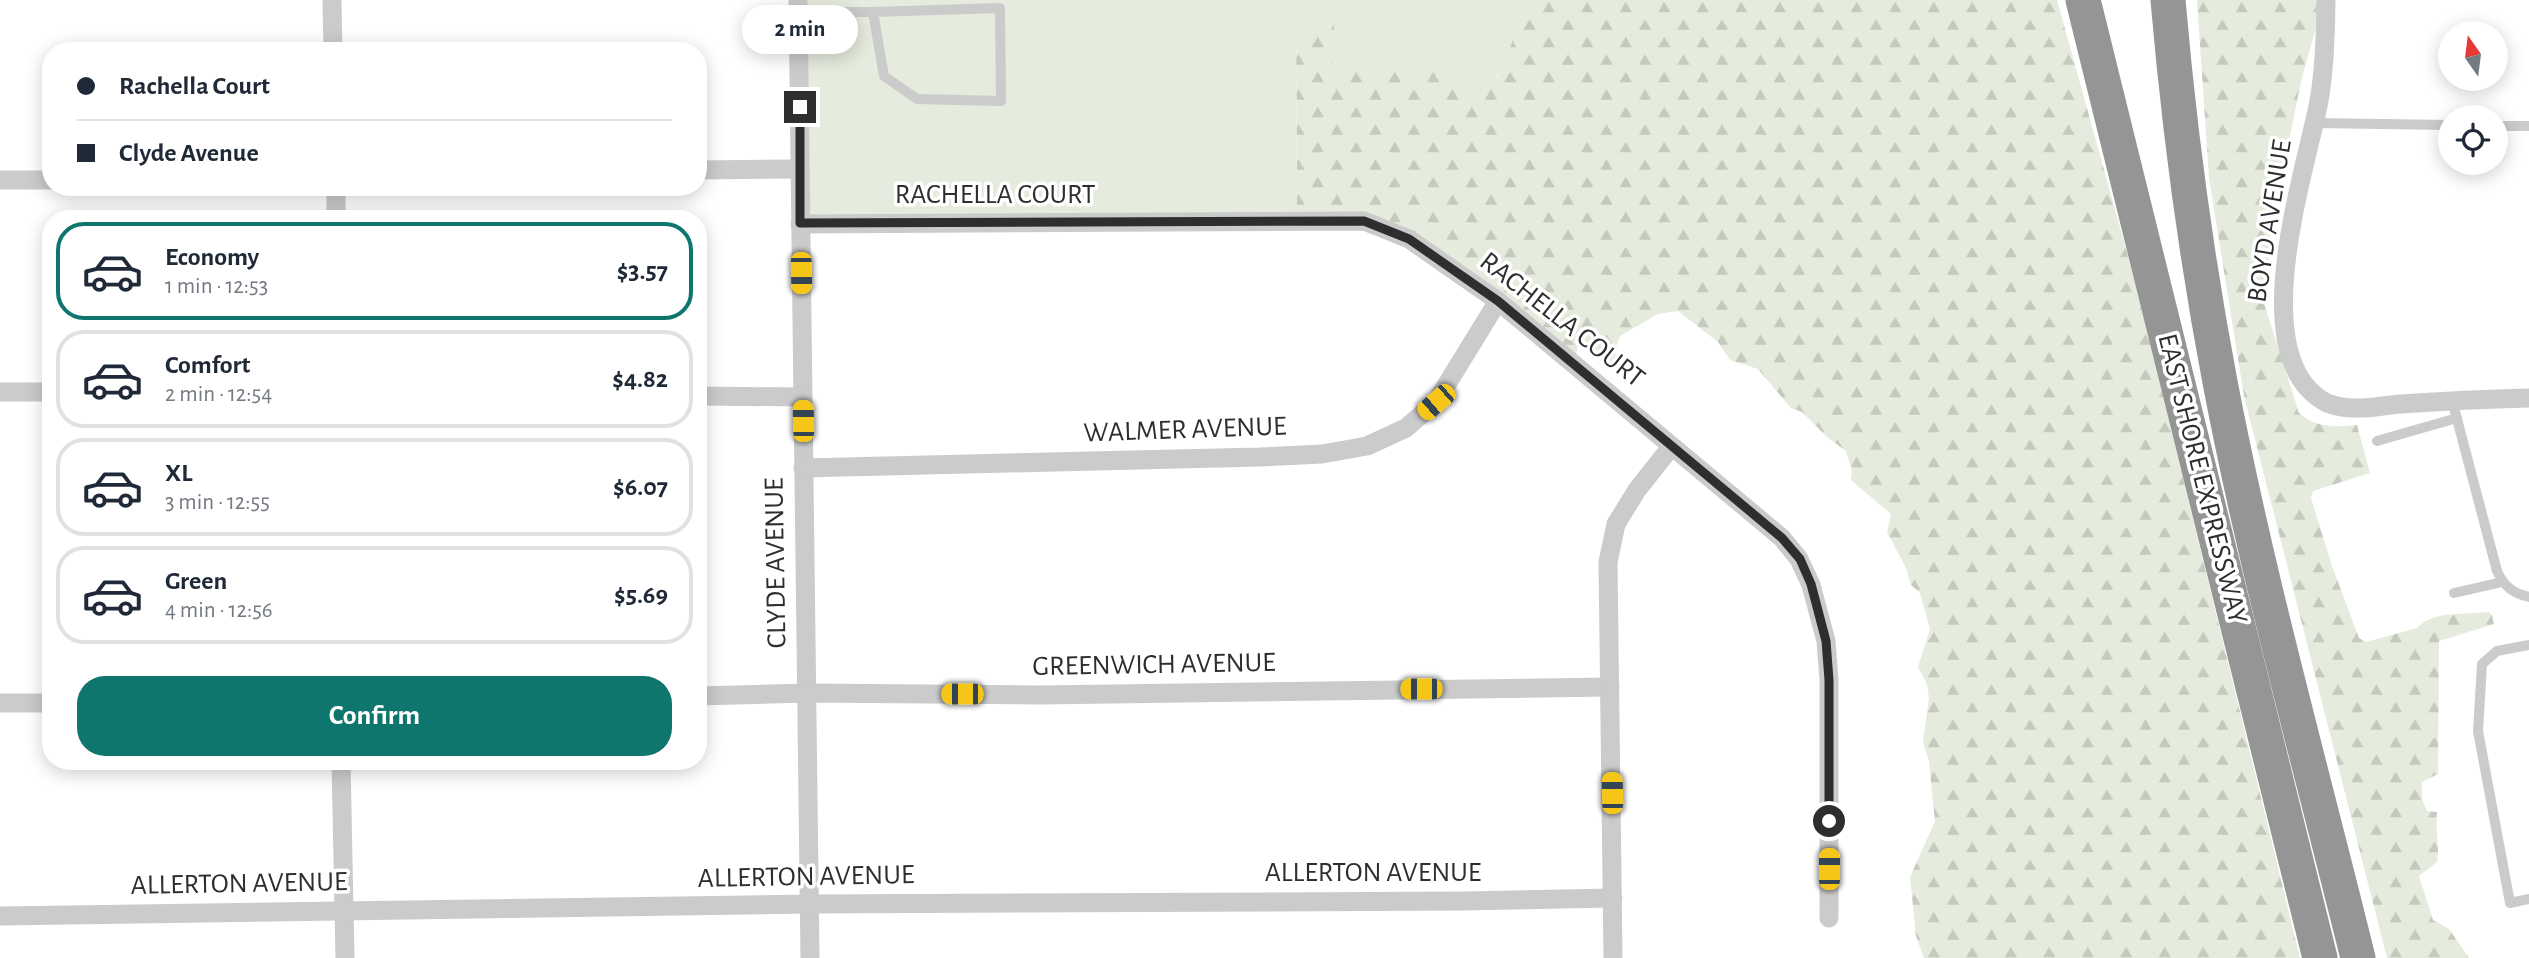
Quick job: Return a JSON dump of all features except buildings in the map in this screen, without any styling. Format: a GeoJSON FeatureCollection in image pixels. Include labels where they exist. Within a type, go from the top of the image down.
{"type":"FeatureCollection","features":[{"type":"Feature","properties":{"kind":"highway","name":"EAST SHORE EXPRESSWAY"},"geometry":{"type":"LineString","coordinates":[[2083,0],[2320,958]]}},
{"type":"Feature","properties":{"kind":"highway","name":"EAST SHORE EXPRESSWAY"},"geometry":{"type":"LineString","coordinates":[[2168,0],[2187,181],[2220,381],[2262,569],[2358,958]]}},
{"type":"Feature","properties":{"kind":"street"},"geometry":{"type":"LineString","coordinates":[[332,0],[333,42]]}},
{"type":"Feature","properties":{"kind":"street","name":"BOYD AVENUE"},"geometry":{"type":"LineString","coordinates":[[2326,0],[2319,103],[2300,187],[2283,286],[2284,327],[2292,360],[2308,389],[2329,404],[2353,408],[2454,409],[2529,398]]}},
{"type":"Feature","properties":{"kind":"street","name":"CLYDE AVENUE"},"geometry":{"type":"LineString","coordinates":[[798,6],[810,958]]}},
{"type":"Feature","properties":{"kind":"street"},"geometry":{"type":"LineString","coordinates":[[707,170],[800,169]]}},
{"type":"Feature","properties":{"kind":"street"},"geometry":{"type":"LineString","coordinates":[[0,180],[42,180]]}},
{"type":"Feature","properties":{"kind":"street","name":"RACHELLA COURT"},"geometry":{"type":"LineString","coordinates":[[800,223],[1364,221],[1409,239],[1498,301],[1782,538],[1800,559],[1811,584],[1826,641],[1829,680],[1829,918]]}},
{"type":"Feature","properties":{"kind":"street","name":"WALMER AVENUE"},"geometry":{"type":"LineString","coordinates":[[803,468],[1260,457],[1322,454],[1367,446],[1406,428],[1436,402],[1498,301]]}},
{"type":"Feature","properties":{"kind":"street"},"geometry":{"type":"LineString","coordinates":[[0,392],[42,392]]}},
{"type":"Feature","properties":{"kind":"street"},"geometry":{"type":"LineString","coordinates":[[707,396],[802,397]]}},
{"type":"Feature","properties":{"kind":"street"},"geometry":{"type":"LineString","coordinates":[[1613,958],[1608,562],[1616,524],[1637,490],[1671,447]]}},
{"type":"Feature","properties":{"kind":"street","name":"GREENWICH AVENUE"},"geometry":{"type":"LineString","coordinates":[[707,696],[807,693],[1040,695],[1610,687]]}},
{"type":"Feature","properties":{"kind":"street"},"geometry":{"type":"LineString","coordinates":[[0,703],[42,703]]}},
{"type":"Feature","properties":{"kind":"street"},"geometry":{"type":"LineString","coordinates":[[341,770],[345,958]]}},
{"type":"Feature","properties":{"kind":"street","name":"ALLERTON AVENUE"},"geometry":{"type":"LineString","coordinates":[[0,916],[810,904],[1613,898]]}},
{"type":"Feature","properties":{"kind":"lane"},"geometry":{"type":"LineString","coordinates":[[798,6],[873,12],[1000,8],[1001,101],[917,99],[884,76],[873,12]]}},
{"type":"Feature","properties":{"kind":"lane"},"geometry":{"type":"LineString","coordinates":[[2314,123],[2438,125]]}},
{"type":"Feature","properties":{"kind":"lane"},"geometry":{"type":"LineString","coordinates":[[2508,126],[2529,126]]}},
{"type":"Feature","properties":{"kind":"lane"},"geometry":{"type":"LineString","coordinates":[[2377,440],[2454,409],[2497,571],[2502,582],[2511,590],[2529,597]]}},
{"type":"Feature","properties":{"kind":"lane"},"geometry":{"type":"LineString","coordinates":[[2454,593],[2502,582]]}},
{"type":"Feature","properties":{"kind":"lane"},"geometry":{"type":"LineString","coordinates":[[2529,645],[2497,651],[2482,664],[2478,731],[2510,903],[2529,899]]}},
{"type":"Feature","properties":{"kind":"green space"},"geometry":{"type":"Polygon","coordinates":[[[797,0],[1522,0],[1514,35],[1495,79],[1488,88],[1470,91],[1451,73],[1332,68],[1335,8],[1296,36],[1297,212],[811,223],[797,0]]]}},
{"type":"Feature","properties":{"kind":"green space"},"geometry":{"type":"Polygon","coordinates":[[[1522,0],[2057,0],[2136,285],[2300,958],[1924,958],[1916,936],[1910,877],[1935,821],[1929,761],[1923,742],[1929,698],[1927,684],[1918,667],[1930,629],[1920,593],[1911,585],[1906,568],[1887,532],[1891,514],[1851,480],[1852,471],[1846,451],[1827,437],[1802,412],[1791,408],[1758,369],[1730,360],[1718,342],[1678,311],[1658,314],[1620,336],[1615,350],[1618,369],[1594,352],[1578,345],[1576,355],[1370,213],[1297,212],[1296,36],[1338,5],[1497,77],[1507,55],[1522,0]]]}},
{"type":"Feature","properties":{"kind":"green space"},"geometry":{"type":"Polygon","coordinates":[[[2197,0],[2324,0],[2302,77],[2273,219],[2264,303],[2299,413],[2319,424],[2357,425],[2370,473],[2313,491],[2311,498],[2332,566],[2359,638],[2366,642],[2417,628],[2432,618],[2450,614],[2488,612],[2492,615],[2494,624],[2439,641],[2438,774],[2422,782],[2422,799],[2427,811],[2437,812],[2438,849],[2437,862],[2419,876],[2433,920],[2449,929],[2469,958],[2387,958],[2244,396],[2209,178],[2197,0]]]}},
{"type":"Feature","properties":{"kind":"route"},"geometry":{"type":"LineString","coordinates":[[800,107],[800,223],[1364,221],[1409,239],[1498,301],[1782,538],[1800,559],[1811,584],[1826,641],[1829,680],[1829,821]]}}]}
